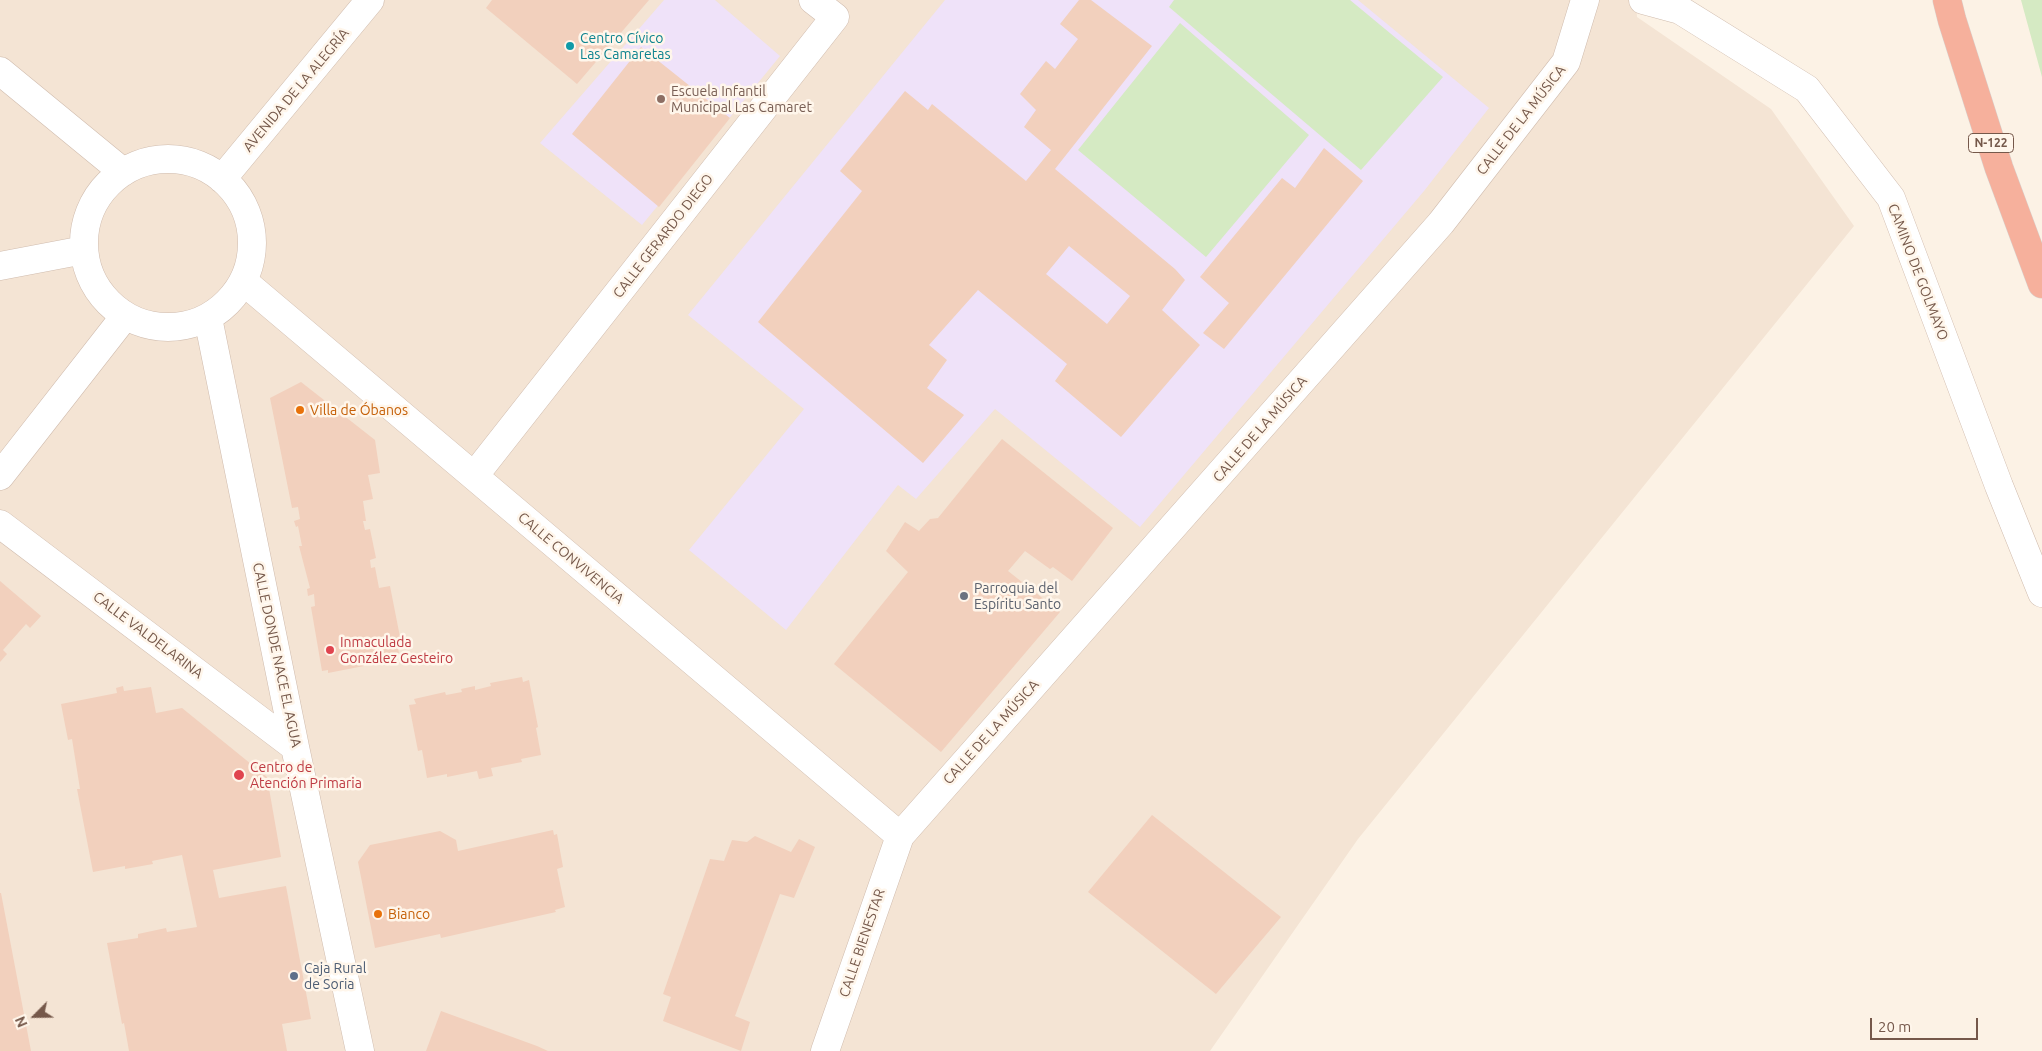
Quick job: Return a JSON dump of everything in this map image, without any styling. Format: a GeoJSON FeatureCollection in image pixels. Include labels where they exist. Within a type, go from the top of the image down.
{"type":"FeatureCollection","features":[{"type":"Feature","properties":{"kind":"highway","name":"N-122"},"geometry":{"type":"LineString","coordinates":[[1947,0],[1999,168],[2042,284]]}},
{"type":"Feature","properties":{"kind":"street","name":"AVENIDA DE LA ALEGRÍA"},"geometry":{"type":"LineString","coordinates":[[222,179],[370,0]]}},
{"type":"Feature","properties":{"kind":"street","name":"CALLE GERARDO DIEGO"},"geometry":{"type":"LineString","coordinates":[[474,476],[835,17],[813,0]]}},
{"type":"Feature","properties":{"kind":"street","name":"CALLE DE LA MÚSICA"},"geometry":{"type":"LineString","coordinates":[[900,836],[1442,223],[1566,62],[1585,0]]}},
{"type":"Feature","properties":{"kind":"street","name":"CAMINO DE GOLMAYO"},"geometry":{"type":"LineString","coordinates":[[1643,0],[1680,10],[1807,89],[1891,198],[1999,486],[2042,592]]}},
{"type":"Feature","properties":{"kind":"street"},"geometry":{"type":"LineString","coordinates":[[0,71],[123,172]]}},
{"type":"Feature","properties":{"kind":"street"},"geometry":{"type":"LineString","coordinates":[[173,159],[199,165],[222,179],[240,200],[250,226],[251,254],[243,281],[229,302],[208,318],[181,327],[152,326],[124,316],[104,299],[90,276],[84,250],[85,227],[92,205],[105,187],[123,172],[147,162],[173,159]]}},
{"type":"Feature","properties":{"kind":"street"},"geometry":{"type":"LineString","coordinates":[[0,266],[84,250]]}},
{"type":"Feature","properties":{"kind":"street","name":"CALLE CONVIVENCIA"},"geometry":{"type":"LineString","coordinates":[[243,281],[900,836]]}},
{"type":"Feature","properties":{"kind":"street"},"geometry":{"type":"LineString","coordinates":[[0,476],[124,316]]}},
{"type":"Feature","properties":{"kind":"street","name":"CALLE DONDE NACE EL AGUA"},"geometry":{"type":"LineString","coordinates":[[208,318],[295,747],[360,1051]]}},
{"type":"Feature","properties":{"kind":"street","name":"CALLE VALDELARINA"},"geometry":{"type":"LineString","coordinates":[[0,524],[295,747]]}},
{"type":"Feature","properties":{"kind":"street","name":"CALLE BIENESTAR"},"geometry":{"type":"LineString","coordinates":[[824,1051],[900,836]]}},
{"type":"Feature","properties":{"kind":"shaded area"},"geometry":{"type":"Polygon","coordinates":[[[0,0],[1636,0],[1637,17],[1771,109],[1854,226],[1358,839],[1210,1051],[0,1051],[0,0]]]}},
{"type":"Feature","properties":{"kind":"shaded area","name":"Escuela Infantil Municipal Las Camaret"},"geometry":{"type":"Polygon","coordinates":[[[664,0],[715,0],[780,56],[642,225],[540,143],[664,0]]]}},
{"type":"Feature","properties":{"kind":"shaded area"},"geometry":{"type":"Polygon","coordinates":[[[945,0],[1358,0],[1489,108],[1424,191],[1140,527],[995,409],[916,499],[898,485],[786,630],[689,550],[804,409],[688,315],[945,0]]]}},
{"type":"Feature","properties":{"kind":"green space"},"geometry":{"type":"Polygon","coordinates":[[[1174,0],[1350,0],[1443,77],[1361,170],[1169,7],[1174,0]]]}},
{"type":"Feature","properties":{"kind":"green space"},"geometry":{"type":"Polygon","coordinates":[[[2021,0],[2042,0],[2042,77],[2021,0]]]}},
{"type":"Feature","properties":{"kind":"green space"},"geometry":{"type":"Polygon","coordinates":[[[1180,23],[1309,135],[1206,257],[1078,150],[1180,23]]]}},
{"type":"Feature","properties":{"kind":"building","name":"Centro Cívico Las Camaretas"},"geometry":{"type":"Polygon","coordinates":[[[492,0],[649,0],[577,84],[486,8],[492,0]]]}},
{"type":"Feature","properties":{"kind":"building"},"geometry":{"type":"Polygon","coordinates":[[[1079,0],[1091,0],[1152,46],[1055,169],[1175,269],[1185,280],[1162,310],[1200,345],[1121,437],[1055,381],[1067,364],[978,290],[929,345],[947,360],[927,388],[964,415],[923,463],[758,322],[862,191],[840,171],[905,91],[928,110],[932,104],[1026,181],[1051,150],[1024,127],[1036,110],[1020,94],[1046,61],[1055,69],[1078,39],[1060,24],[1079,0]],[[1069,246],[1046,274],[1107,324],[1130,296],[1069,246]]]}},
{"type":"Feature","properties":{"kind":"building"},"geometry":{"type":"Polygon","coordinates":[[[641,47],[730,118],[659,207],[572,134],[641,47]]]}},
{"type":"Feature","properties":{"kind":"building"},"geometry":{"type":"Polygon","coordinates":[[[1324,148],[1363,181],[1224,349],[1203,333],[1229,303],[1200,277],[1282,178],[1295,188],[1324,148]]]}},
{"type":"Feature","properties":{"kind":"building"},"geometry":{"type":"Polygon","coordinates":[[[301,382],[375,440],[380,473],[368,475],[373,499],[363,501],[366,521],[363,521],[365,530],[370,529],[376,558],[370,560],[371,568],[375,567],[379,588],[390,586],[401,642],[397,643],[399,653],[363,661],[364,666],[328,673],[328,670],[322,671],[311,607],[315,606],[314,594],[308,596],[307,589],[310,588],[299,546],[302,546],[298,526],[296,527],[294,521],[300,519],[298,507],[292,508],[270,398],[301,382]]]}},
{"type":"Feature","properties":{"kind":"building","name":"Parroquia del Espíritu Santo"},"geometry":{"type":"Polygon","coordinates":[[[1002,439],[1113,528],[1072,581],[1053,567],[1050,569],[1025,551],[1008,571],[1060,612],[941,752],[834,664],[908,572],[886,551],[905,522],[919,531],[930,519],[938,518],[1002,439]]]}},
{"type":"Feature","properties":{"kind":"building"},"geometry":{"type":"Polygon","coordinates":[[[0,581],[41,616],[30,628],[26,624],[3,650],[7,654],[0,662],[0,581]]]}},
{"type":"Feature","properties":{"kind":"building"},"geometry":{"type":"Polygon","coordinates":[[[522,677],[523,682],[529,680],[541,755],[521,759],[522,762],[491,768],[493,776],[479,779],[477,771],[447,777],[447,774],[427,778],[422,750],[418,751],[409,705],[416,704],[414,699],[445,692],[446,695],[462,692],[461,689],[475,686],[475,690],[491,686],[490,683],[522,677]]]}},
{"type":"Feature","properties":{"kind":"building"},"geometry":{"type":"Polygon","coordinates":[[[123,686],[124,691],[151,687],[156,713],[182,708],[267,777],[281,857],[213,870],[219,898],[286,886],[311,1019],[282,1024],[287,1051],[129,1051],[107,943],[138,938],[138,934],[166,928],[167,932],[197,927],[182,855],[152,861],[153,864],[125,869],[125,866],[93,872],[77,789],[80,789],[72,739],[68,740],[61,704],[117,693],[116,688],[123,686]]]}},
{"type":"Feature","properties":{"kind":"building"},"geometry":{"type":"Polygon","coordinates":[[[1152,815],[1281,917],[1216,994],[1088,892],[1152,815]]]}},
{"type":"Feature","properties":{"kind":"building"},"geometry":{"type":"Polygon","coordinates":[[[553,830],[554,835],[557,834],[563,867],[557,869],[565,907],[555,910],[556,912],[441,938],[440,934],[375,948],[358,862],[370,845],[440,831],[456,840],[458,851],[553,830]]]}},
{"type":"Feature","properties":{"kind":"building"},"geometry":{"type":"Polygon","coordinates":[[[755,836],[791,852],[799,839],[815,847],[794,898],[780,894],[735,1016],[750,1022],[741,1051],[663,1021],[671,997],[663,994],[710,859],[724,861],[732,840],[747,842],[755,836]]]}},
{"type":"Feature","properties":{"kind":"building"},"geometry":{"type":"Polygon","coordinates":[[[1,893],[31,1051],[0,1051],[1,893]]]}},
{"type":"Feature","properties":{"kind":"building"},"geometry":{"type":"Polygon","coordinates":[[[441,1011],[537,1046],[548,1051],[426,1051],[441,1011]]]}},
{"type":"Feature","properties":{"kind":"place","name":"Centro Cívico Las Camaretas"},"geometry":{"type":"Point","coordinates":[570,46]}},
{"type":"Feature","properties":{"kind":"place","name":"Escuela Infantil Municipal Las Camaret"},"geometry":{"type":"Point","coordinates":[661,99]}},
{"type":"Feature","properties":{"kind":"place","name":"Villa de Óbanos"},"geometry":{"type":"Point","coordinates":[300,410]}},
{"type":"Feature","properties":{"kind":"place","name":"Parroquia del Espíritu Santo"},"geometry":{"type":"Point","coordinates":[964,596]}},
{"type":"Feature","properties":{"kind":"place","name":"Inmaculada González Gesteiro"},"geometry":{"type":"Point","coordinates":[330,650]}},
{"type":"Feature","properties":{"kind":"place","name":"Centro de Atención Primaria"},"geometry":{"type":"Point","coordinates":[239,775]}},
{"type":"Feature","properties":{"kind":"place","name":"Bianco"},"geometry":{"type":"Point","coordinates":[378,914]}},
{"type":"Feature","properties":{"kind":"place","name":"Caja Rural de Soria"},"geometry":{"type":"Point","coordinates":[294,976]}}]}
